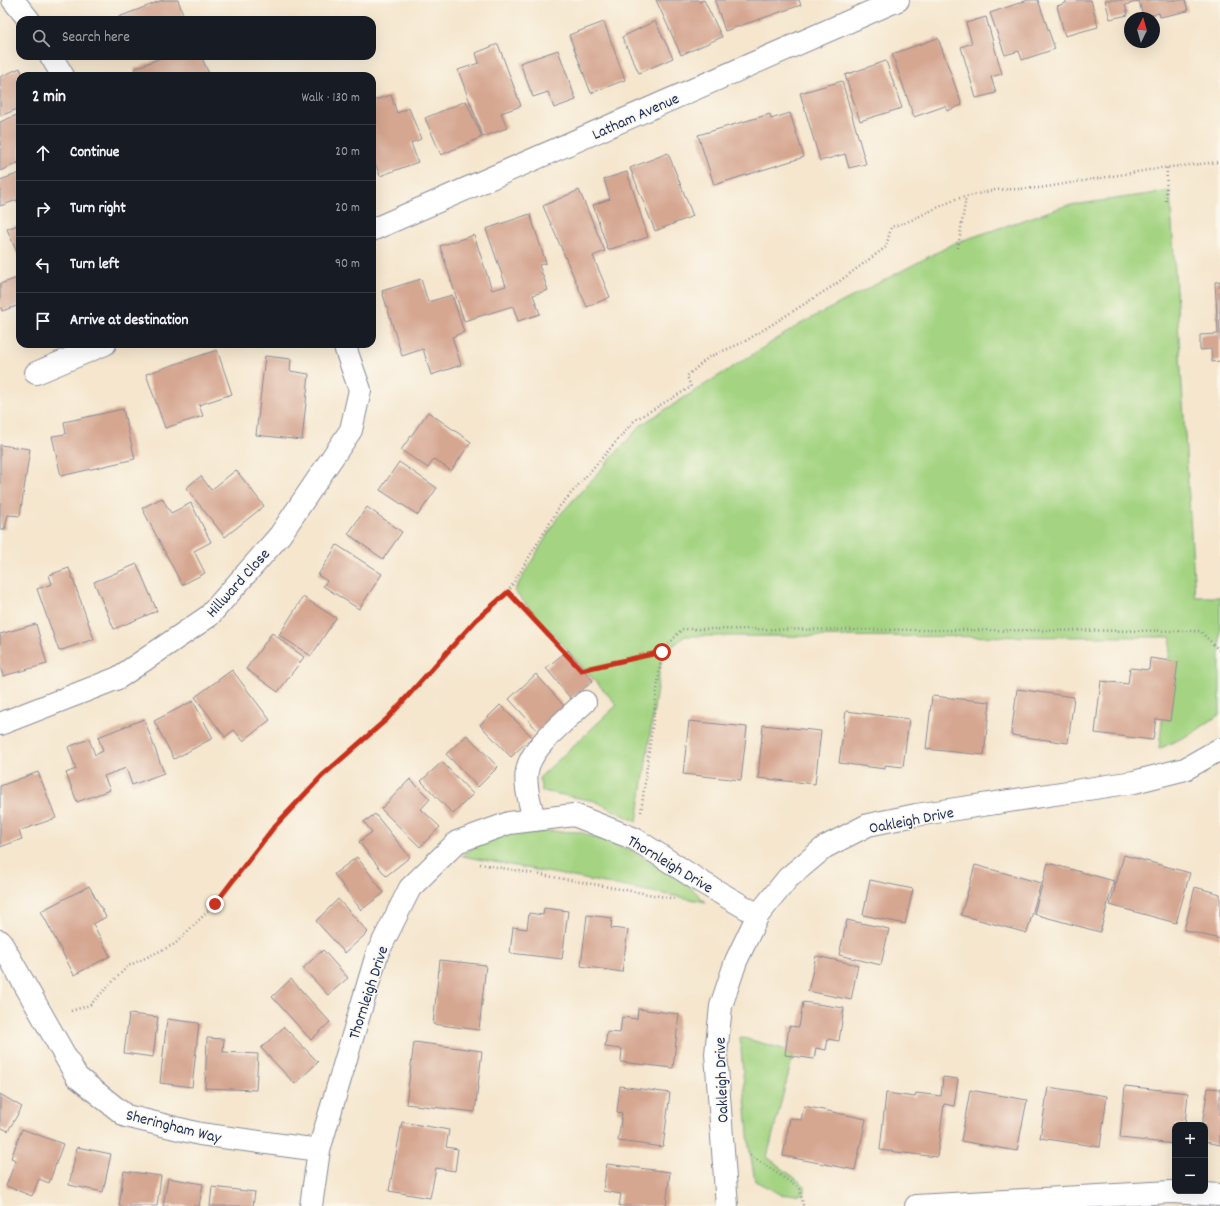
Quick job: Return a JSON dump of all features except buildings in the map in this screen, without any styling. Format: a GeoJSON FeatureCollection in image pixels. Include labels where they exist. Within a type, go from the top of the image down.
{"type":"FeatureCollection","features":[{"type":"Feature","properties":{"kind":"street"},"geometry":{"type":"LineString","coordinates":[[13,0],[26,16]]}},
{"type":"Feature","properties":{"kind":"street","name":"Latham Avenue"},"geometry":{"type":"LineString","coordinates":[[376,228],[898,0]]}},
{"type":"Feature","properties":{"kind":"street"},"geometry":{"type":"LineString","coordinates":[[53,60],[61,72]]}},
{"type":"Feature","properties":{"kind":"street"},"geometry":{"type":"LineString","coordinates":[[36,373],[95,348]]}},
{"type":"Feature","properties":{"kind":"street","name":"Hillward Close"},"geometry":{"type":"LineString","coordinates":[[0,724],[118,678],[209,616],[280,534],[351,430],[360,390],[345,348]]}},
{"type":"Feature","properties":{"kind":"street"},"geometry":{"type":"LineString","coordinates":[[534,820],[527,786],[526,772],[529,762],[545,741],[585,702]]}},
{"type":"Feature","properties":{"kind":"street","name":"Oakleigh Drive"},"geometry":{"type":"LineString","coordinates":[[727,1206],[716,1054],[721,1006],[736,961],[758,914],[788,878],[825,847],[868,825],[916,815],[1134,782],[1185,769],[1220,750]]}},
{"type":"Feature","properties":{"kind":"street","name":"Thornleigh Drive"},"geometry":{"type":"LineString","coordinates":[[311,1206],[318,1150],[377,954],[410,888],[457,842],[509,823],[574,815],[635,839],[698,880],[758,914]]}},
{"type":"Feature","properties":{"kind":"street","name":"Sheringham Way"},"geometry":{"type":"LineString","coordinates":[[0,941],[77,1077],[126,1116],[200,1134],[318,1150]]}},
{"type":"Feature","properties":{"kind":"street"},"geometry":{"type":"LineString","coordinates":[[916,1206],[1171,1192],[1220,1195]]}},
{"type":"Feature","properties":{"kind":"path"},"geometry":{"type":"LineString","coordinates":[[69,1012],[90,1005],[128,966],[175,944],[215,904],[274,827],[317,782],[387,719],[476,620],[508,592],[560,506],[635,420],[691,387],[687,376],[709,357],[744,342],[833,286],[886,247],[892,227],[908,222],[956,199],[995,190],[1040,188],[1167,167],[1220,162]]}},
{"type":"Feature","properties":{"kind":"path"},"geometry":{"type":"LineString","coordinates":[[1166,201],[1167,167]]}},
{"type":"Feature","properties":{"kind":"path"},"geometry":{"type":"LineString","coordinates":[[958,248],[966,197]]}},
{"type":"Feature","properties":{"kind":"path"},"geometry":{"type":"LineString","coordinates":[[508,592],[581,670],[662,652]]}},
{"type":"Feature","properties":{"kind":"path"},"geometry":{"type":"LineString","coordinates":[[640,817],[662,652],[682,629],[1200,631],[1220,651]]}},
{"type":"Feature","properties":{"kind":"path"},"geometry":{"type":"LineString","coordinates":[[442,857],[681,900]]}},
{"type":"Feature","properties":{"kind":"path"},"geometry":{"type":"LineString","coordinates":[[723,1151],[745,1151],[800,1189],[803,1206]]}},
{"type":"Feature","properties":{"kind":"green space"},"geometry":{"type":"Polygon","coordinates":[[[1170,191],[1195,597],[1220,597],[1220,714],[1193,733],[1159,749],[1171,637],[685,636],[662,655],[637,822],[595,801],[542,791],[539,778],[617,705],[514,591],[558,517],[641,425],[802,323],[955,243],[1065,206],[1170,191]]]}},
{"type":"Feature","properties":{"kind":"green space"},"geometry":{"type":"Polygon","coordinates":[[[550,831],[580,832],[631,850],[684,881],[706,902],[462,856],[484,840],[509,834],[550,831]]]}},
{"type":"Feature","properties":{"kind":"green space"},"geometry":{"type":"Polygon","coordinates":[[[740,1037],[794,1052],[767,1157],[804,1185],[804,1194],[782,1195],[755,1181],[749,1146],[740,1037]]]}},
{"type":"Feature","properties":{"kind":"route"},"geometry":{"type":"LineString","coordinates":[[215,904],[274,827],[322,776],[387,719],[476,620],[508,592],[581,670],[662,652]]}}]}
